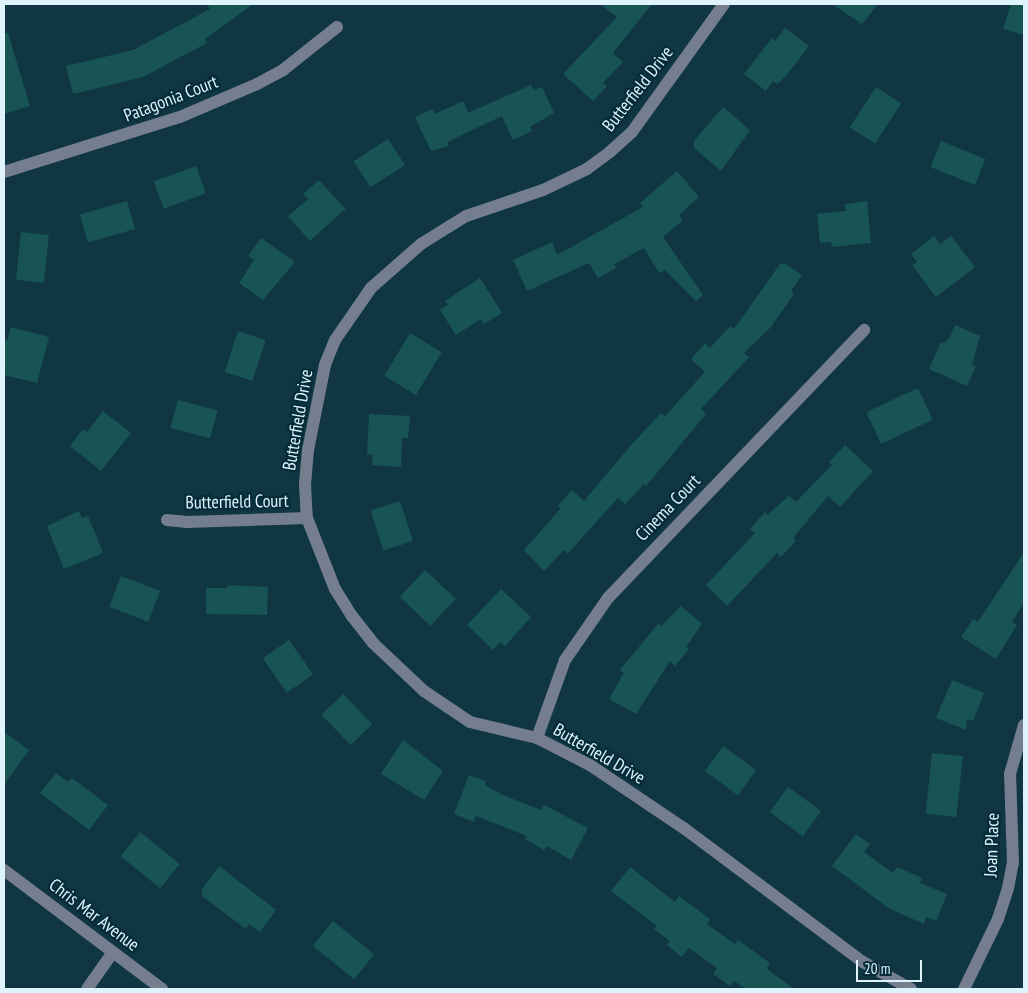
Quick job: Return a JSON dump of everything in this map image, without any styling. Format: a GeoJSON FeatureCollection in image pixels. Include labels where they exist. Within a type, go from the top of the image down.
{"type":"FeatureCollection","features":[{"type":"Feature","properties":{"kind":"street","name":"Butterfield Drive"},"geometry":{"type":"LineString","coordinates":[[724,4],[632,132],[610,152],[587,169],[543,190],[466,216],[421,244],[371,288],[335,340],[325,365],[308,450],[305,484],[307,518],[335,589],[373,644],[424,691],[470,722],[501,732],[537,738],[623,786],[864,962],[911,989]]}},
{"type":"Feature","properties":{"kind":"street","name":"Patagonia Court"},"geometry":{"type":"LineString","coordinates":[[4,172],[180,117],[240,91],[283,70],[337,27]]}},
{"type":"Feature","properties":{"kind":"street","name":"Cinema Court"},"geometry":{"type":"LineString","coordinates":[[537,738],[565,660],[608,598],[864,330]]}},
{"type":"Feature","properties":{"kind":"street","name":"Butterfield Court"},"geometry":{"type":"LineString","coordinates":[[166,520],[187,522],[307,518]]}},
{"type":"Feature","properties":{"kind":"street","name":"Joan Place"},"geometry":{"type":"LineString","coordinates":[[964,989],[998,919],[1018,863],[1010,774],[1024,725]]}},
{"type":"Feature","properties":{"kind":"street","name":"Chris Mar Avenue"},"geometry":{"type":"LineString","coordinates":[[4,870],[162,989]]}},
{"type":"Feature","properties":{"kind":"street"},"geometry":{"type":"LineString","coordinates":[[87,989],[113,952]]}},
{"type":"Feature","properties":{"kind":"building"},"geometry":{"type":"Polygon","coordinates":[[[207,4],[253,4],[205,39],[207,43],[143,77],[73,94],[66,66],[133,50],[210,9],[207,4]]]}},
{"type":"Feature","properties":{"kind":"building"},"geometry":{"type":"Polygon","coordinates":[[[600,4],[652,4],[613,53],[623,62],[603,83],[607,86],[593,101],[563,74],[617,17],[600,4]]]}},
{"type":"Feature","properties":{"kind":"building"},"geometry":{"type":"Polygon","coordinates":[[[832,4],[878,4],[862,24],[832,4]]]}},
{"type":"Feature","properties":{"kind":"building"},"geometry":{"type":"Polygon","coordinates":[[[1011,4],[1024,4],[1024,35],[1003,29],[1011,4]]]}},
{"type":"Feature","properties":{"kind":"building"},"geometry":{"type":"Polygon","coordinates":[[[785,28],[809,46],[785,77],[777,84],[773,81],[766,91],[744,74],[772,38],[775,41],[785,28]]]}},
{"type":"Feature","properties":{"kind":"building"},"geometry":{"type":"Polygon","coordinates":[[[8,33],[30,106],[4,114],[4,34],[8,33]]]}},
{"type":"Feature","properties":{"kind":"building"},"geometry":{"type":"Polygon","coordinates":[[[531,85],[534,90],[542,87],[554,113],[530,127],[532,131],[513,140],[502,116],[447,142],[449,146],[431,151],[415,117],[433,109],[435,114],[463,101],[468,113],[531,85]]]}},
{"type":"Feature","properties":{"kind":"building"},"geometry":{"type":"Polygon","coordinates":[[[876,87],[901,103],[875,144],[850,127],[876,87]]]}},
{"type":"Feature","properties":{"kind":"building"},"geometry":{"type":"Polygon","coordinates":[[[723,107],[750,130],[721,171],[694,148],[694,141],[723,107]]]}},
{"type":"Feature","properties":{"kind":"building"},"geometry":{"type":"Polygon","coordinates":[[[388,139],[405,165],[370,187],[354,161],[388,139]]]}},
{"type":"Feature","properties":{"kind":"building"},"geometry":{"type":"Polygon","coordinates":[[[941,141],[986,159],[975,185],[931,167],[941,141]]]}},
{"type":"Feature","properties":{"kind":"building"},"geometry":{"type":"Polygon","coordinates":[[[196,166],[206,193],[164,209],[154,181],[196,166]]]}},
{"type":"Feature","properties":{"kind":"building"},"geometry":{"type":"Polygon","coordinates":[[[677,171],[699,197],[679,215],[683,220],[663,237],[703,295],[696,301],[665,270],[659,273],[644,248],[614,264],[616,268],[598,278],[589,263],[527,291],[513,260],[552,242],[557,255],[643,207],[640,203],[677,171]]]}},
{"type":"Feature","properties":{"kind":"building"},"geometry":{"type":"Polygon","coordinates":[[[319,180],[347,211],[343,211],[310,241],[288,216],[308,199],[303,194],[319,180]]]}},
{"type":"Feature","properties":{"kind":"building"},"geometry":{"type":"Polygon","coordinates":[[[127,201],[135,229],[88,242],[80,215],[127,201]]]}},
{"type":"Feature","properties":{"kind":"building"},"geometry":{"type":"Polygon","coordinates":[[[867,201],[871,243],[832,247],[831,242],[820,243],[817,214],[846,211],[845,204],[867,201]]]}},
{"type":"Feature","properties":{"kind":"building"},"geometry":{"type":"Polygon","coordinates":[[[21,232],[49,235],[44,283],[16,280],[21,232]]]}},
{"type":"Feature","properties":{"kind":"building"},"geometry":{"type":"Polygon","coordinates":[[[934,236],[940,244],[951,236],[975,267],[936,297],[912,265],[917,262],[911,254],[934,236]]]}},
{"type":"Feature","properties":{"kind":"building"},"geometry":{"type":"Polygon","coordinates":[[[261,238],[295,262],[263,300],[239,283],[254,260],[248,256],[261,238]]]}},
{"type":"Feature","properties":{"kind":"building"},"geometry":{"type":"Polygon","coordinates":[[[780,264],[786,264],[802,275],[791,291],[794,294],[770,328],[744,353],[749,357],[701,409],[706,414],[646,486],[644,484],[625,504],[618,498],[568,553],[564,550],[544,571],[524,550],[561,508],[558,506],[572,490],[584,501],[631,445],[661,413],[665,416],[705,372],[691,359],[705,343],[710,348],[730,326],[734,329],[780,264]]]}},
{"type":"Feature","properties":{"kind":"building"},"geometry":{"type":"Polygon","coordinates":[[[480,278],[502,313],[484,324],[481,319],[456,335],[440,310],[448,305],[445,301],[480,278]]]}},
{"type":"Feature","properties":{"kind":"building"},"geometry":{"type":"Polygon","coordinates":[[[955,325],[980,336],[972,365],[976,366],[967,386],[929,369],[941,342],[944,343],[950,337],[955,325]]]}},
{"type":"Feature","properties":{"kind":"building"},"geometry":{"type":"Polygon","coordinates":[[[11,327],[49,337],[37,383],[4,375],[4,339],[7,340],[11,327]]]}},
{"type":"Feature","properties":{"kind":"building"},"geometry":{"type":"Polygon","coordinates":[[[238,331],[266,340],[252,381],[225,372],[238,331]]]}},
{"type":"Feature","properties":{"kind":"building"},"geometry":{"type":"Polygon","coordinates":[[[410,333],[442,352],[416,395],[384,376],[410,333]]]}},
{"type":"Feature","properties":{"kind":"building"},"geometry":{"type":"Polygon","coordinates":[[[918,388],[933,420],[881,444],[866,412],[918,388]]]}},
{"type":"Feature","properties":{"kind":"building"},"geometry":{"type":"Polygon","coordinates":[[[178,400],[218,411],[210,439],[170,428],[178,400]]]}},
{"type":"Feature","properties":{"kind":"building"},"geometry":{"type":"Polygon","coordinates":[[[103,411],[131,433],[101,471],[70,446],[83,429],[87,432],[103,411]]]}},
{"type":"Feature","properties":{"kind":"building"},"geometry":{"type":"Polygon","coordinates":[[[369,414],[410,416],[408,438],[402,438],[401,467],[372,465],[373,455],[367,454],[369,414]]]}},
{"type":"Feature","properties":{"kind":"building"},"geometry":{"type":"Polygon","coordinates":[[[845,445],[873,471],[840,507],[828,496],[793,538],[796,541],[781,557],[777,553],[727,606],[706,585],[755,533],[750,529],[765,512],[767,515],[789,496],[796,502],[832,465],[829,462],[845,445]]]}},
{"type":"Feature","properties":{"kind":"building"},"geometry":{"type":"Polygon","coordinates":[[[400,501],[413,541],[383,551],[371,511],[400,501]]]}},
{"type":"Feature","properties":{"kind":"building"},"geometry":{"type":"Polygon","coordinates":[[[79,511],[82,518],[88,516],[103,553],[64,569],[47,526],[79,511]]]}},
{"type":"Feature","properties":{"kind":"building"},"geometry":{"type":"Polygon","coordinates":[[[1024,552],[1024,602],[1012,622],[1017,625],[996,659],[961,637],[973,619],[978,622],[1024,552]]]}},
{"type":"Feature","properties":{"kind":"building"},"geometry":{"type":"Polygon","coordinates":[[[425,570],[456,599],[430,626],[400,597],[425,570]]]}},
{"type":"Feature","properties":{"kind":"building"},"geometry":{"type":"Polygon","coordinates":[[[121,576],[160,591],[148,622],[109,607],[121,576]]]}},
{"type":"Feature","properties":{"kind":"building"},"geometry":{"type":"Polygon","coordinates":[[[228,585],[268,587],[267,615],[206,614],[206,588],[227,588],[228,585]]]}},
{"type":"Feature","properties":{"kind":"building"},"geometry":{"type":"Polygon","coordinates":[[[501,589],[531,617],[505,646],[500,642],[493,650],[467,625],[501,589]]]}},
{"type":"Feature","properties":{"kind":"building"},"geometry":{"type":"Polygon","coordinates":[[[681,606],[702,624],[686,647],[689,649],[675,666],[670,661],[636,714],[609,699],[624,673],[620,670],[658,624],[661,626],[681,606]]]}},
{"type":"Feature","properties":{"kind":"building"},"geometry":{"type":"Polygon","coordinates":[[[289,640],[313,674],[287,693],[263,658],[289,640]]]}},
{"type":"Feature","properties":{"kind":"building"},"geometry":{"type":"Polygon","coordinates":[[[952,680],[984,693],[973,721],[967,719],[966,730],[936,718],[952,680]]]}},
{"type":"Feature","properties":{"kind":"building"},"geometry":{"type":"Polygon","coordinates":[[[343,694],[372,724],[351,745],[321,715],[343,694]]]}},
{"type":"Feature","properties":{"kind":"building"},"geometry":{"type":"Polygon","coordinates":[[[4,732],[29,750],[4,785],[4,732]]]}},
{"type":"Feature","properties":{"kind":"building"},"geometry":{"type":"Polygon","coordinates":[[[403,740],[443,771],[424,800],[381,774],[403,740]]]}},
{"type":"Feature","properties":{"kind":"building"},"geometry":{"type":"Polygon","coordinates":[[[723,746],[756,770],[738,795],[705,771],[723,746]]]}},
{"type":"Feature","properties":{"kind":"building"},"geometry":{"type":"Polygon","coordinates":[[[932,753],[963,756],[956,817],[926,814],[932,753]]]}},
{"type":"Feature","properties":{"kind":"building"},"geometry":{"type":"Polygon","coordinates":[[[56,773],[68,782],[72,778],[108,805],[89,830],[40,793],[56,773]]]}},
{"type":"Feature","properties":{"kind":"building"},"geometry":{"type":"Polygon","coordinates":[[[469,775],[485,781],[486,786],[503,795],[541,810],[544,805],[588,828],[571,860],[547,846],[544,850],[525,839],[527,836],[476,816],[474,822],[454,814],[469,775]]]}},
{"type":"Feature","properties":{"kind":"building"},"geometry":{"type":"Polygon","coordinates":[[[788,787],[821,811],[803,836],[770,812],[788,787]]]}},
{"type":"Feature","properties":{"kind":"building"},"geometry":{"type":"Polygon","coordinates":[[[140,832],[180,864],[160,888],[120,856],[140,832]]]}},
{"type":"Feature","properties":{"kind":"building"},"geometry":{"type":"Polygon","coordinates":[[[856,834],[870,844],[864,852],[893,873],[897,867],[922,878],[920,883],[947,894],[936,921],[926,917],[924,924],[890,909],[832,866],[856,834]]]}},
{"type":"Feature","properties":{"kind":"building"},"geometry":{"type":"Polygon","coordinates":[[[219,866],[276,910],[260,932],[249,924],[246,929],[202,896],[202,889],[219,866]]]}},
{"type":"Feature","properties":{"kind":"building"},"geometry":{"type":"Polygon","coordinates":[[[630,867],[675,902],[679,896],[710,919],[707,924],[735,944],[738,940],[770,963],[767,969],[794,989],[746,989],[734,981],[730,986],[713,974],[717,968],[689,948],[682,957],[667,945],[670,941],[654,929],[657,926],[611,891],[630,867]]]}},
{"type":"Feature","properties":{"kind":"building"},"geometry":{"type":"Polygon","coordinates":[[[333,921],[374,954],[354,979],[313,946],[333,921]]]}}]}
